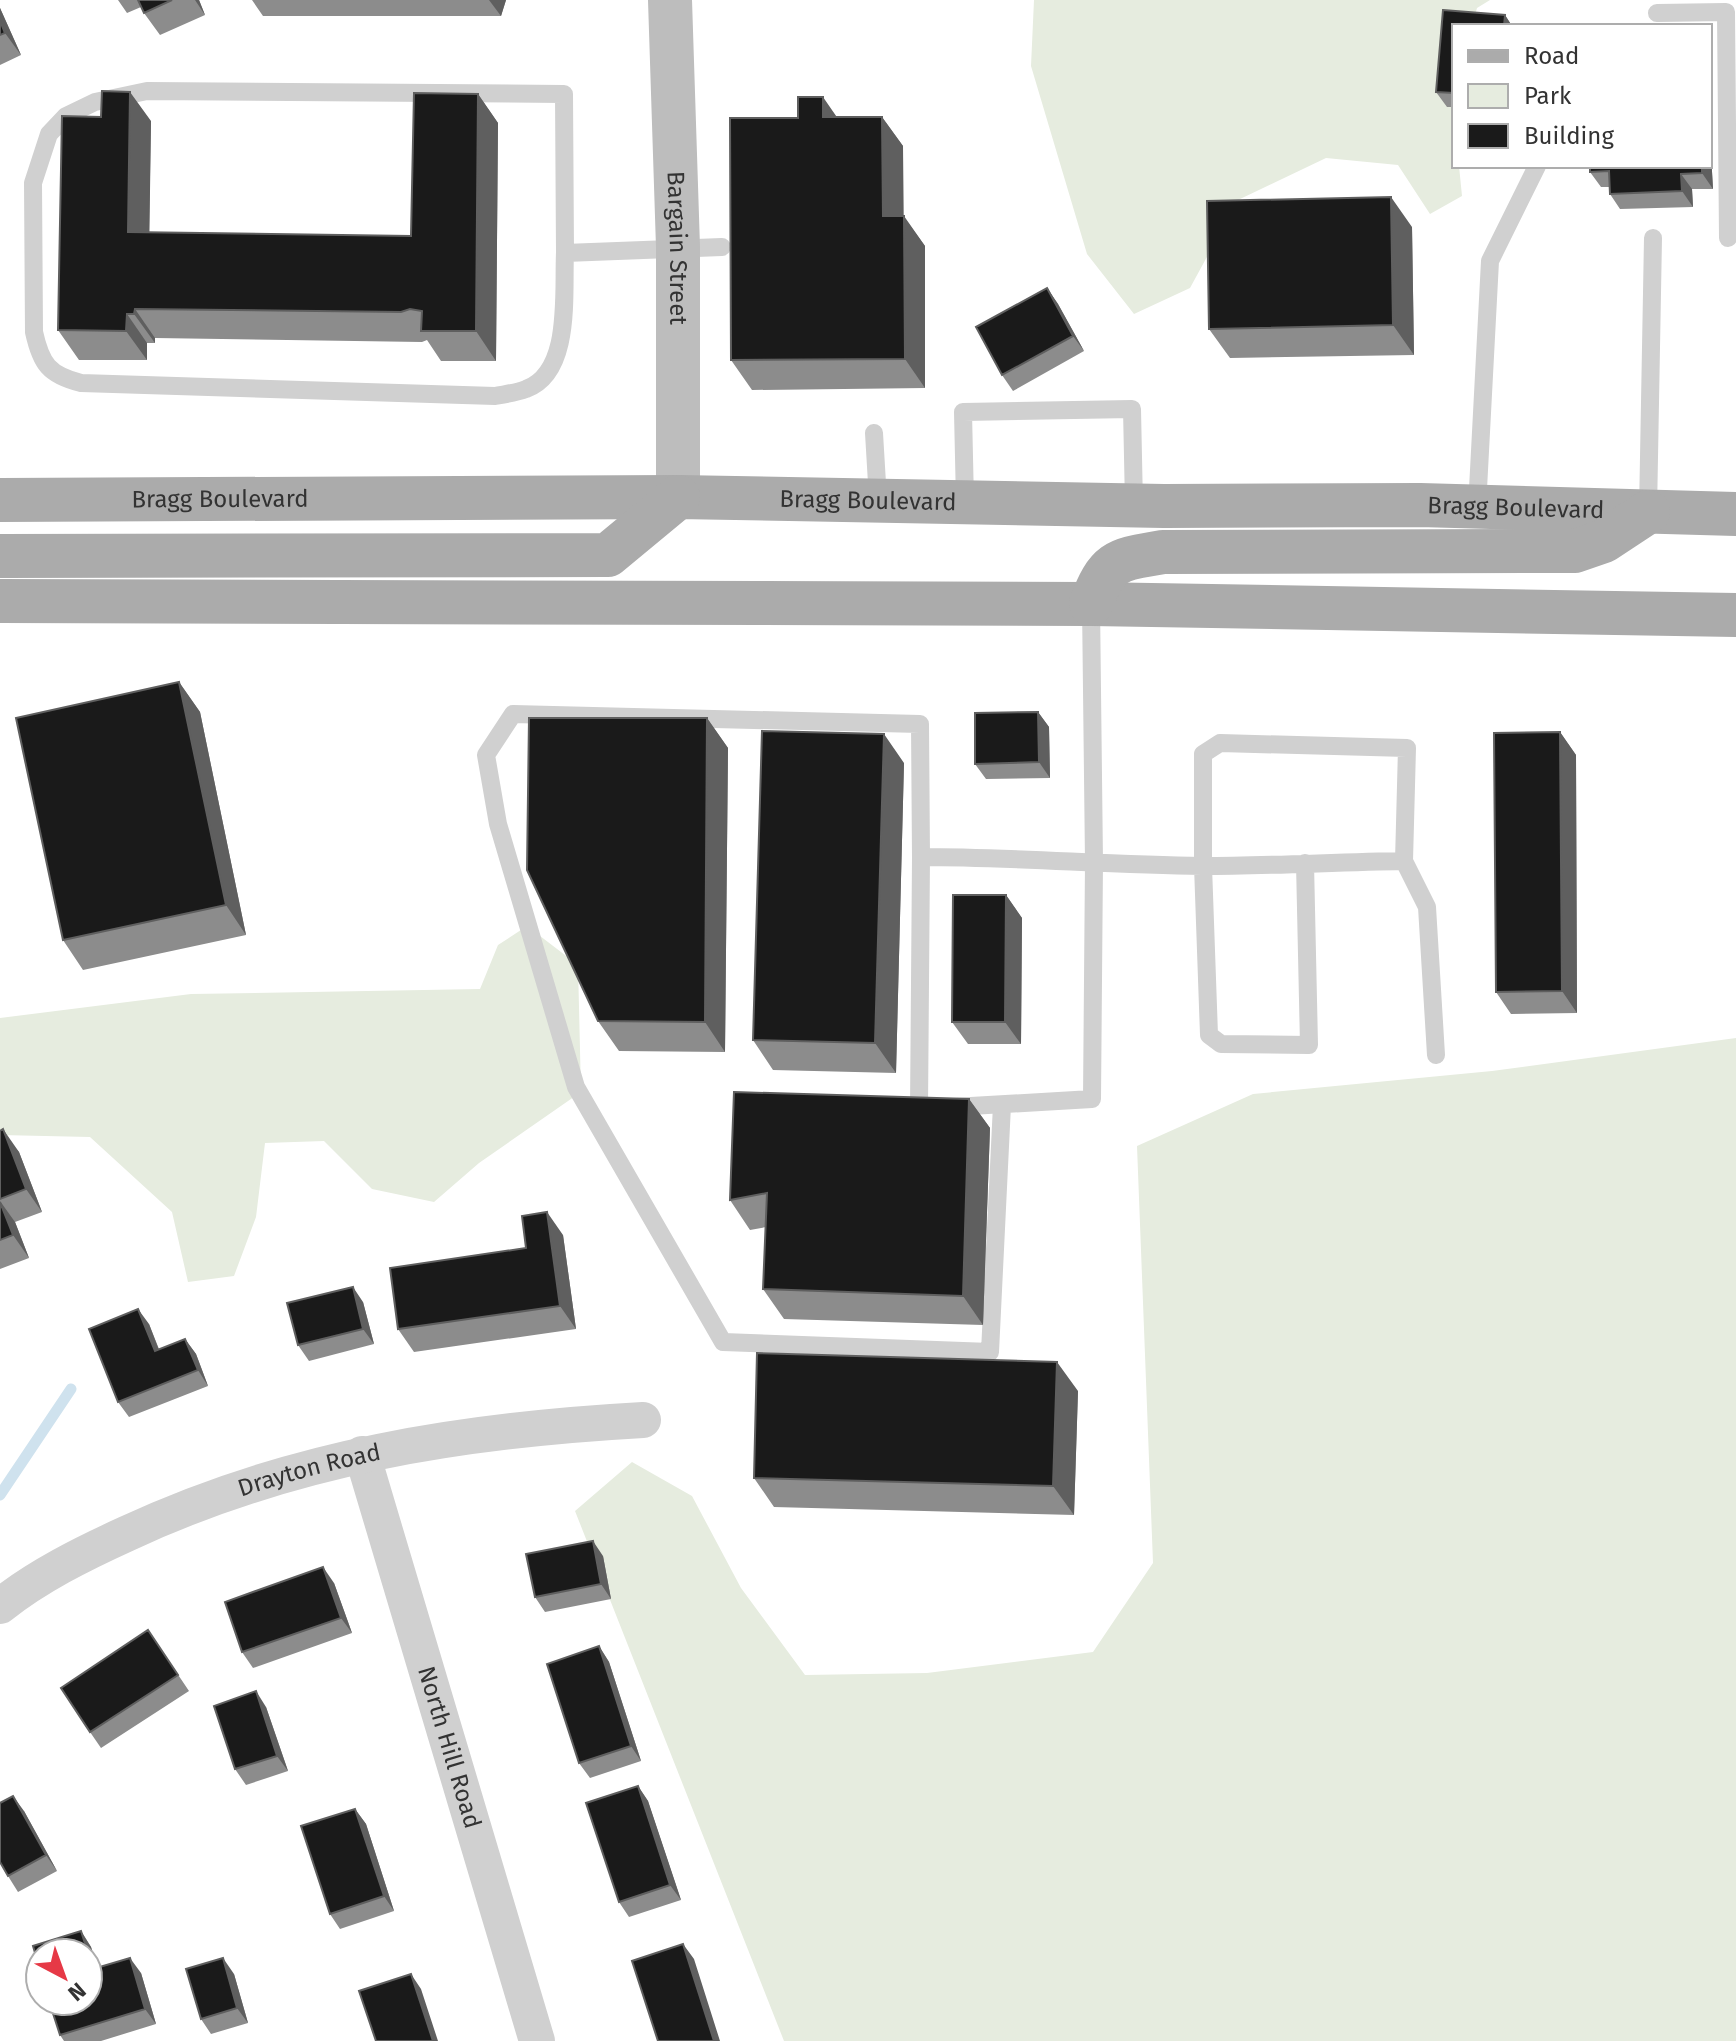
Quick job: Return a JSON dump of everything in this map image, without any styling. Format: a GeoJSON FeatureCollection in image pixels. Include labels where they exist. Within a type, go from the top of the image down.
{"type":"FeatureCollection","features":[{"type":"Feature","properties":{"kind":"main road","name":"Bragg Boulevard"},"geometry":{"type":"LineString","coordinates":[[0,500],[678,497],[1134,505],[1420,505],[1736,514]]}},
{"type":"Feature","properties":{"kind":"main road"},"geometry":{"type":"LineString","coordinates":[[0,556],[608,555],[678,497]]}},
{"type":"Feature","properties":{"kind":"main road"},"geometry":{"type":"LineString","coordinates":[[1091,604],[1101,578],[1120,560],[1163,552],[1575,551],[1604,541],[1648,512]]}},
{"type":"Feature","properties":{"kind":"main road"},"geometry":{"type":"LineString","coordinates":[[0,601],[1091,604],[1736,615]]}},
{"type":"Feature","properties":{"kind":"street","name":"Bargain Street"},"geometry":{"type":"LineString","coordinates":[[670,0],[678,247],[678,497]]}},
{"type":"Feature","properties":{"kind":"street","name":"Drayton Road"},"geometry":{"type":"LineString","coordinates":[[4,1591],[170,1513],[265,1480],[362,1454],[543,1426],[643,1420]]}},
{"type":"Feature","properties":{"kind":"street","name":"North Hill Road"},"geometry":{"type":"LineString","coordinates":[[362,1454],[537,2041]]}},
{"type":"Feature","properties":{"kind":"lane"},"geometry":{"type":"LineString","coordinates":[[1657,13],[1726,12],[1728,238]]}},
{"type":"Feature","properties":{"kind":"lane"},"geometry":{"type":"LineString","coordinates":[[147,91],[564,94],[565,253],[560,350],[550,370],[528,389],[495,396],[81,383],[63,378],[49,368],[39,356],[34,332],[33,183],[49,134],[66,116],[95,102],[147,91]]}},
{"type":"Feature","properties":{"kind":"lane"},"geometry":{"type":"LineString","coordinates":[[1477,508],[1490,261],[1536,168]]}},
{"type":"Feature","properties":{"kind":"lane"},"geometry":{"type":"LineString","coordinates":[[1648,512],[1653,238]]}},
{"type":"Feature","properties":{"kind":"lane"},"geometry":{"type":"LineString","coordinates":[[565,253],[722,247]]}},
{"type":"Feature","properties":{"kind":"lane"},"geometry":{"type":"LineString","coordinates":[[965,502],[963,412],[1132,409],[1134,505]]}},
{"type":"Feature","properties":{"kind":"lane"},"geometry":{"type":"LineString","coordinates":[[874,433],[878,500]]}},
{"type":"Feature","properties":{"kind":"lane"},"geometry":{"type":"LineString","coordinates":[[1002,1105],[990,1352],[723,1342],[576,1087],[498,824],[486,755],[513,714],[920,724],[919,1109],[1092,1099],[1094,862],[1091,604]]}},
{"type":"Feature","properties":{"kind":"lane"},"geometry":{"type":"LineString","coordinates":[[1305,863],[1309,1045],[1221,1044],[1209,1035],[1203,754],[1220,743],[1407,748],[1404,861],[1427,907],[1436,1055]]}},
{"type":"Feature","properties":{"kind":"lane"},"geometry":{"type":"LineString","coordinates":[[921,857],[1203,866],[1404,861]]}},
{"type":"Feature","properties":{"kind":"green space"},"geometry":{"type":"Polygon","coordinates":[[[1034,0],[1490,0],[1477,8],[1473,24],[1452,24],[1452,168],[1459,168],[1462,196],[1430,214],[1398,165],[1326,158],[1238,200],[1190,288],[1134,314],[1087,254],[1031,66],[1034,0]]]}},
{"type":"Feature","properties":{"kind":"green space"},"geometry":{"type":"Polygon","coordinates":[[[527,926],[578,965],[581,1092],[479,1163],[434,1202],[372,1189],[324,1141],[265,1143],[256,1217],[234,1276],[188,1282],[172,1212],[90,1137],[0,1135],[0,1018],[191,994],[480,989],[498,945],[527,926]]]}},
{"type":"Feature","properties":{"kind":"green space"},"geometry":{"type":"Polygon","coordinates":[[[1736,1038],[1736,2041],[784,2041],[575,1511],[632,1462],[692,1496],[741,1588],[805,1675],[927,1673],[1093,1652],[1153,1563],[1137,1146],[1253,1094],[1492,1071],[1736,1038]]]}},
{"type":"Feature","properties":{"kind":"building"},"geometry":{"type":"Polygon","coordinates":[[[138,0],[172,0],[144,13],[138,0]]]}},
{"type":"Feature","properties":{"kind":"building"},"geometry":{"type":"Polygon","coordinates":[[[1443,10],[1505,15],[1504,24],[1452,24],[1452,93],[1436,92],[1443,10]]]}},
{"type":"Feature","properties":{"kind":"building"},"geometry":{"type":"Polygon","coordinates":[[[102,91],[130,92],[128,232],[411,236],[414,93],[478,94],[476,331],[421,331],[422,311],[410,309],[401,312],[135,309],[134,314],[127,314],[126,331],[58,330],[62,116],[101,117],[102,91]]]}},
{"type":"Feature","properties":{"kind":"building"},"geometry":{"type":"Polygon","coordinates":[[[798,97],[823,97],[823,117],[882,117],[883,216],[904,216],[905,359],[731,360],[730,118],[798,118],[798,97]]]}},
{"type":"Feature","properties":{"kind":"building"},"geometry":{"type":"Polygon","coordinates":[[[1590,168],[1702,168],[1702,173],[1681,174],[1682,191],[1610,194],[1609,171],[1590,172],[1590,168]]]}},
{"type":"Feature","properties":{"kind":"building"},"geometry":{"type":"Polygon","coordinates":[[[1391,197],[1393,325],[1209,329],[1207,201],[1391,197]]]}},
{"type":"Feature","properties":{"kind":"building"},"geometry":{"type":"Polygon","coordinates":[[[1047,288],[1073,336],[1002,375],[976,327],[1047,288]]]}},
{"type":"Feature","properties":{"kind":"building"},"geometry":{"type":"Polygon","coordinates":[[[179,682],[226,905],[63,940],[16,718],[179,682]]]}},
{"type":"Feature","properties":{"kind":"building"},"geometry":{"type":"Polygon","coordinates":[[[1038,712],[1039,762],[975,764],[975,713],[1038,712]]]}},
{"type":"Feature","properties":{"kind":"building"},"geometry":{"type":"Polygon","coordinates":[[[529,718],[707,718],[705,1022],[598,1021],[527,870],[529,718]]]}},
{"type":"Feature","properties":{"kind":"building"},"geometry":{"type":"Polygon","coordinates":[[[762,731],[884,734],[875,1043],[753,1040],[762,731]]]}},
{"type":"Feature","properties":{"kind":"building"},"geometry":{"type":"Polygon","coordinates":[[[1560,732],[1562,991],[1496,992],[1494,733],[1560,732]]]}},
{"type":"Feature","properties":{"kind":"building"},"geometry":{"type":"Polygon","coordinates":[[[953,895],[1006,895],[1005,1022],[952,1022],[953,895]]]}},
{"type":"Feature","properties":{"kind":"building"},"geometry":{"type":"Polygon","coordinates":[[[734,1092],[969,1099],[963,1296],[763,1289],[767,1193],[730,1200],[734,1092]]]}},
{"type":"Feature","properties":{"kind":"building"},"geometry":{"type":"Polygon","coordinates":[[[3,1129],[26,1189],[0,1199],[0,1131],[3,1129]]]}},
{"type":"Feature","properties":{"kind":"building"},"geometry":{"type":"Polygon","coordinates":[[[0,1202],[13,1235],[0,1240],[0,1202]]]}},
{"type":"Feature","properties":{"kind":"building"},"geometry":{"type":"Polygon","coordinates":[[[547,1212],[560,1306],[398,1329],[390,1268],[526,1248],[522,1216],[547,1212]]]}},
{"type":"Feature","properties":{"kind":"building"},"geometry":{"type":"Polygon","coordinates":[[[353,1287],[363,1329],[298,1345],[287,1303],[353,1287]]]}},
{"type":"Feature","properties":{"kind":"building"},"geometry":{"type":"Polygon","coordinates":[[[138,1309],[155,1351],[185,1339],[198,1370],[118,1402],[89,1329],[138,1309]]]}},
{"type":"Feature","properties":{"kind":"building"},"geometry":{"type":"Polygon","coordinates":[[[757,1353],[1057,1362],[1053,1486],[754,1478],[757,1353]]]}},
{"type":"Feature","properties":{"kind":"building"},"geometry":{"type":"Polygon","coordinates":[[[593,1541],[601,1584],[535,1597],[526,1554],[593,1541]]]}},
{"type":"Feature","properties":{"kind":"building"},"geometry":{"type":"Polygon","coordinates":[[[323,1567],[341,1618],[242,1652],[225,1602],[323,1567]]]}},
{"type":"Feature","properties":{"kind":"building"},"geometry":{"type":"Polygon","coordinates":[[[148,1630],[178,1675],[90,1732],[61,1688],[148,1630]]]}},
{"type":"Feature","properties":{"kind":"building"},"geometry":{"type":"Polygon","coordinates":[[[599,1646],[631,1746],[579,1763],[547,1664],[599,1646]]]}},
{"type":"Feature","properties":{"kind":"building"},"geometry":{"type":"Polygon","coordinates":[[[256,1691],[277,1756],[235,1769],[214,1706],[256,1691]]]}},
{"type":"Feature","properties":{"kind":"building"},"geometry":{"type":"Polygon","coordinates":[[[638,1786],[670,1885],[619,1902],[586,1803],[638,1786]]]}},
{"type":"Feature","properties":{"kind":"building"},"geometry":{"type":"Polygon","coordinates":[[[13,1796],[46,1855],[8,1876],[0,1862],[0,1803],[13,1796]]]}},
{"type":"Feature","properties":{"kind":"building"},"geometry":{"type":"Polygon","coordinates":[[[355,1809],[384,1896],[330,1914],[301,1826],[355,1809]]]}},
{"type":"Feature","properties":{"kind":"building"},"geometry":{"type":"Polygon","coordinates":[[[81,1931],[83,1937],[62,1937],[81,1931]]]}},
{"type":"Feature","properties":{"kind":"building"},"geometry":{"type":"Polygon","coordinates":[[[683,1944],[714,2041],[658,2041],[632,1961],[683,1944]]]}},
{"type":"Feature","properties":{"kind":"building"},"geometry":{"type":"Polygon","coordinates":[[[130,1958],[145,2009],[60,2035],[54,2017],[104,2017],[104,1966],[130,1958]]]}},
{"type":"Feature","properties":{"kind":"building"},"geometry":{"type":"Polygon","coordinates":[[[223,1958],[237,2008],[201,2019],[186,1969],[223,1958]]]}},
{"type":"Feature","properties":{"kind":"building"},"geometry":{"type":"Polygon","coordinates":[[[411,1974],[433,2041],[376,2041],[359,1991],[411,1974]]]}},
{"type":"Feature","properties":{"kind":"waterway"},"geometry":{"type":"LineString","coordinates":[[0,1495],[71,1389]]}}]}
